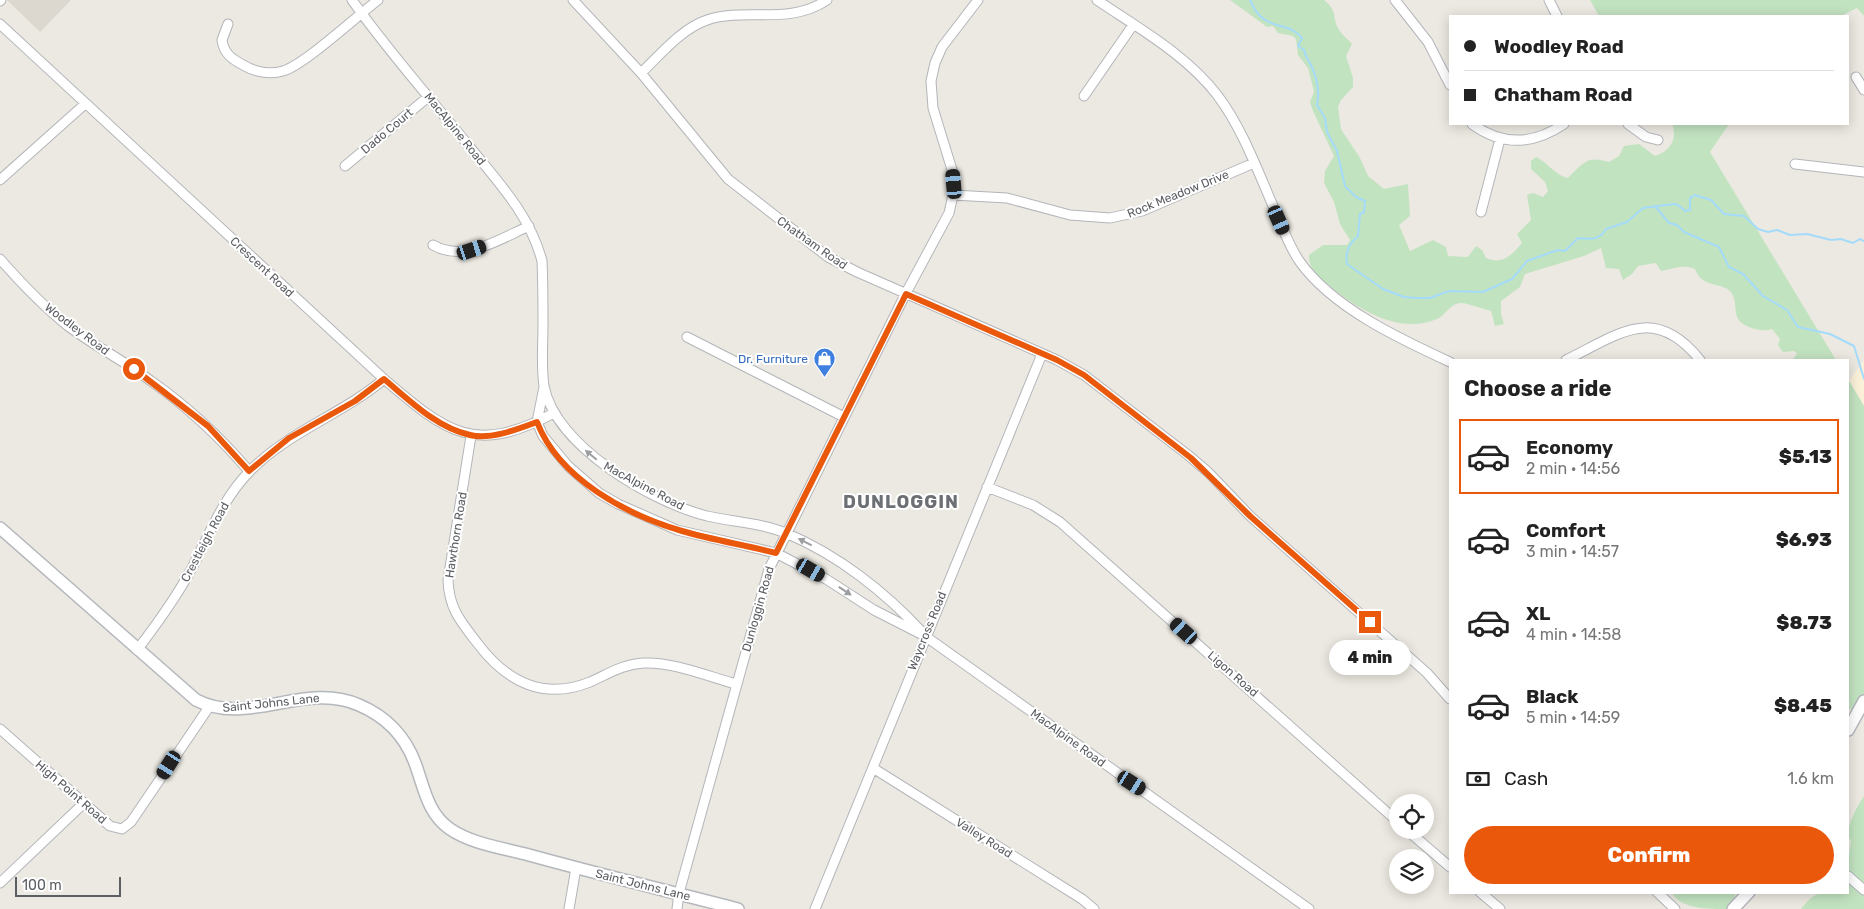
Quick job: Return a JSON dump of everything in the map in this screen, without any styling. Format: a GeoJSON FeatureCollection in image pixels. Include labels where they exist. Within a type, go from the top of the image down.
{"type":"FeatureCollection","features":[{"type":"Feature","properties":{"kind":"street","name":"MacAlpine Road"},"geometry":{"type":"LineString","coordinates":[[352,0],[504,190],[529,226],[537,243],[542,261],[544,387],[537,422],[542,436],[568,466],[599,493],[618,504],[682,531],[776,553],[826,579],[874,610],[925,636],[1309,909]]}},
{"type":"Feature","properties":{"kind":"street"},"geometry":{"type":"LineString","coordinates":[[228,24],[222,40],[227,55],[250,69],[273,73],[290,69],[299,63],[378,0]]}},
{"type":"Feature","properties":{"kind":"street","name":"Chatham Road"},"geometry":{"type":"LineString","coordinates":[[573,0],[641,73],[715,164],[740,190],[835,261],[1042,354],[1084,375],[1191,458],[1250,516],[1426,674],[1449,698]]}},
{"type":"Feature","properties":{"kind":"street"},"geometry":{"type":"LineString","coordinates":[[641,73],[678,38],[698,24],[721,17],[790,14],[806,10],[827,0]]}},
{"type":"Feature","properties":{"kind":"street","name":"Dunloggin Road"},"geometry":{"type":"LineString","coordinates":[[677,909],[679,893],[736,684],[776,553],[906,294],[945,222],[953,196],[953,174],[933,108],[930,81],[942,47],[978,0]]}},
{"type":"Feature","properties":{"kind":"street"},"geometry":{"type":"LineString","coordinates":[[1097,0],[1176,56],[1206,81],[1236,127],[1300,262],[1326,291],[1354,311],[1449,361]]}},
{"type":"Feature","properties":{"kind":"street"},"geometry":{"type":"LineString","coordinates":[[1395,0],[1428,42],[1449,83]]}},
{"type":"Feature","properties":{"kind":"street"},"geometry":{"type":"LineString","coordinates":[[1549,0],[1556,15]]}},
{"type":"Feature","properties":{"kind":"street","name":"Crescent Road"},"geometry":{"type":"LineString","coordinates":[[0,24],[384,379],[439,422],[471,436]]}},
{"type":"Feature","properties":{"kind":"street"},"geometry":{"type":"LineString","coordinates":[[1084,96],[1132,25]]}},
{"type":"Feature","properties":{"kind":"street"},"geometry":{"type":"LineString","coordinates":[[1856,77],[1864,90]]}},
{"type":"Feature","properties":{"kind":"street","name":"Dado Court"},"geometry":{"type":"LineString","coordinates":[[345,166],[428,96]]}},
{"type":"Feature","properties":{"kind":"street"},"geometry":{"type":"LineString","coordinates":[[0,180],[85,104]]}},
{"type":"Feature","properties":{"kind":"street"},"geometry":{"type":"LineString","coordinates":[[1474,125],[1500,140],[1530,140],[1542,137],[1562,125]]}},
{"type":"Feature","properties":{"kind":"street"},"geometry":{"type":"LineString","coordinates":[[1629,125],[1642,135],[1658,140]]}},
{"type":"Feature","properties":{"kind":"street"},"geometry":{"type":"LineString","coordinates":[[1481,212],[1500,140]]}},
{"type":"Feature","properties":{"kind":"street","name":"Rock Meadow Drive"},"geometry":{"type":"LineString","coordinates":[[953,196],[1007,198],[1070,215],[1110,218],[1142,211],[1254,163]]}},
{"type":"Feature","properties":{"kind":"street"},"geometry":{"type":"LineString","coordinates":[[1795,164],[1864,172]]}},
{"type":"Feature","properties":{"kind":"street"},"geometry":{"type":"LineString","coordinates":[[433,245],[448,251],[472,250],[529,226]]}},
{"type":"Feature","properties":{"kind":"street","name":"Woodley Road"},"geometry":{"type":"LineString","coordinates":[[0,259],[26,287],[68,325],[152,381],[184,406],[214,432],[249,471]]}},
{"type":"Feature","properties":{"kind":"street"},"geometry":{"type":"LineString","coordinates":[[1568,359],[1624,332],[1650,327],[1662,329],[1682,340],[1699,359]]}},
{"type":"Feature","properties":{"kind":"street"},"geometry":{"type":"LineString","coordinates":[[687,337],[844,417]]}},
{"type":"Feature","properties":{"kind":"street","name":"Waycross Road"},"geometry":{"type":"LineString","coordinates":[[815,909],[925,636],[1042,354]]}},
{"type":"Feature","properties":{"kind":"street","name":"Crestleigh Road"},"geometry":{"type":"LineString","coordinates":[[136,650],[169,608],[192,568],[219,513],[249,471],[289,438],[355,401],[384,379]]}},
{"type":"Feature","properties":{"kind":"street","name":"MacAlpine Road"},"geometry":{"type":"LineString","coordinates":[[544,387],[554,413],[584,450],[632,482],[692,511],[786,533],[806,542],[858,575],[907,615],[925,636]]}},
{"type":"Feature","properties":{"kind":"street"},"geometry":{"type":"LineString","coordinates":[[471,436],[506,432],[537,422],[554,413]]}},
{"type":"Feature","properties":{"kind":"street","name":"Hawthorn Road"},"geometry":{"type":"LineString","coordinates":[[471,436],[448,580],[448,595],[459,619],[496,666],[514,679],[547,689],[563,689],[578,686],[618,668],[646,663],[678,668],[736,684]]}},
{"type":"Feature","properties":{"kind":"street","name":"Ligon Road"},"geometry":{"type":"LineString","coordinates":[[987,487],[1033,505],[1060,522],[1389,814]]}},
{"type":"Feature","properties":{"kind":"street","name":"Saint Johns Lane"},"geometry":{"type":"LineString","coordinates":[[0,528],[185,692],[209,707],[237,709],[314,697],[346,700],[360,705],[377,714],[400,735],[415,762],[429,804],[436,816],[450,829],[484,843],[738,909]]}},
{"type":"Feature","properties":{"kind":"street"},"geometry":{"type":"LineString","coordinates":[[1849,728],[1864,701]]}},
{"type":"Feature","properties":{"kind":"street","name":"High Point Road"},"geometry":{"type":"LineString","coordinates":[[0,729],[110,826],[116,829],[126,827],[209,707]]}},
{"type":"Feature","properties":{"kind":"street","name":"Valley Road"},"geometry":{"type":"LineString","coordinates":[[873,768],[1082,899],[1094,909]]}},
{"type":"Feature","properties":{"kind":"street"},"geometry":{"type":"LineString","coordinates":[[0,883],[84,803]]}},
{"type":"Feature","properties":{"kind":"street"},"geometry":{"type":"LineString","coordinates":[[1418,839],[1449,865]]}},
{"type":"Feature","properties":{"kind":"street"},"geometry":{"type":"LineString","coordinates":[[568,909],[576,868]]}},
{"type":"Feature","properties":{"kind":"street"},"geometry":{"type":"LineString","coordinates":[[1849,877],[1864,890]]}},
{"type":"Feature","properties":{"kind":"street"},"geometry":{"type":"LineString","coordinates":[[1482,894],[1500,909]]}},
{"type":"Feature","properties":{"kind":"street"},"geometry":{"type":"LineString","coordinates":[[1659,894],[1675,909]]}},
{"type":"Feature","properties":{"kind":"street"},"geometry":{"type":"LineString","coordinates":[[1733,909],[1747,894]]}},
{"type":"Feature","properties":{"kind":"shaded area"},"geometry":{"type":"Polygon","coordinates":[[[7,0],[71,0],[40,32],[7,0]]]}},
{"type":"Feature","properties":{"kind":"shaded area"},"geometry":{"type":"Polygon","coordinates":[[[1864,360],[1864,406],[1849,381],[1864,360]]]}},
{"type":"Feature","properties":{"kind":"green space"},"geometry":{"type":"Polygon","coordinates":[[[1230,0],[1324,0],[1331,7],[1338,28],[1352,44],[1346,56],[1353,78],[1353,87],[1341,100],[1338,107],[1341,129],[1360,158],[1368,176],[1384,189],[1408,184],[1410,216],[1399,225],[1410,251],[1433,240],[1446,247],[1448,256],[1468,257],[1476,246],[1482,250],[1486,258],[1497,260],[1507,258],[1522,243],[1517,234],[1531,220],[1527,195],[1533,193],[1543,197],[1548,191],[1545,182],[1531,169],[1531,161],[1536,157],[1559,174],[1568,178],[1590,160],[1595,159],[1609,162],[1619,156],[1624,146],[1639,144],[1655,156],[1660,154],[1669,148],[1671,144],[1674,135],[1672,125],[1728,125],[1710,152],[1835,359],[1794,359],[1797,353],[1794,351],[1783,352],[1778,345],[1780,339],[1772,329],[1758,330],[1739,321],[1730,291],[1702,279],[1695,269],[1682,267],[1661,271],[1656,263],[1638,266],[1632,274],[1623,280],[1619,269],[1606,268],[1601,248],[1584,256],[1525,274],[1520,287],[1501,301],[1501,314],[1504,324],[1495,326],[1491,311],[1462,303],[1458,303],[1437,319],[1423,323],[1395,322],[1368,312],[1320,278],[1313,270],[1309,260],[1309,255],[1323,245],[1347,245],[1350,240],[1340,224],[1334,202],[1324,183],[1325,171],[1334,156],[1310,102],[1314,92],[1308,68],[1298,55],[1296,39],[1293,36],[1278,33],[1273,26],[1267,27],[1230,0]]]}},
{"type":"Feature","properties":{"kind":"green space"},"geometry":{"type":"Polygon","coordinates":[[[1590,0],[1864,0],[1864,16],[1857,8],[1843,15],[1598,15],[1590,0]]]}},
{"type":"Feature","properties":{"kind":"green space"},"geometry":{"type":"Polygon","coordinates":[[[1849,381],[1864,406],[1864,695],[1854,708],[1849,710],[1849,381]]]}},
{"type":"Feature","properties":{"kind":"green space"},"geometry":{"type":"Polygon","coordinates":[[[1864,796],[1864,909],[1801,909],[1818,894],[1849,894],[1851,841],[1849,831],[1858,806],[1864,796]]]}},
{"type":"Feature","properties":{"kind":"green space"},"geometry":{"type":"Polygon","coordinates":[[[1673,894],[1736,894],[1729,909],[1696,907],[1681,902],[1673,894]]]}},
{"type":"Feature","properties":{"kind":"waterway"},"geometry":{"type":"LineString","coordinates":[[1250,0],[1262,18],[1290,29],[1302,38],[1298,46],[1304,50],[1315,75],[1318,90],[1317,105],[1325,118],[1327,132],[1337,151],[1345,186],[1356,197],[1365,201],[1364,212],[1360,214],[1358,236],[1352,242],[1347,252],[1347,264],[1383,289],[1404,297],[1417,298],[1430,298],[1449,291],[1483,292],[1512,279],[1527,261],[1558,250],[1565,251],[1578,238],[1590,239],[1600,236],[1606,229],[1627,222],[1643,208],[1674,204],[1685,211],[1690,210],[1690,198],[1695,195],[1711,200],[1724,214],[1744,216],[1758,229],[1768,232],[1777,230],[1790,235],[1807,234],[1831,240],[1841,239],[1853,243],[1860,239],[1864,241]]}},
{"type":"Feature","properties":{"kind":"waterway"},"geometry":{"type":"LineString","coordinates":[[1655,206],[1669,223],[1677,225],[1684,232],[1719,247],[1729,267],[1743,274],[1763,296],[1787,310],[1798,327],[1830,334],[1854,346],[1864,379]]}},
{"type":"Feature","properties":{"kind":"place","name":"Dr. Furniture"},"geometry":{"type":"Point","coordinates":[824,378]}},
{"type":"Feature","properties":{"kind":"district","name":"DUNLOGGIN"},"geometry":{"type":"Point","coordinates":[901,502]}},
{"type":"Feature","properties":{"kind":"route"},"geometry":{"type":"LineString","coordinates":[[134,369],[208,426],[249,471],[289,438],[338,412],[370,391],[384,379],[439,422],[471,436],[492,435],[522,428],[537,422],[542,436],[568,466],[599,493],[618,504],[682,531],[776,553],[906,294],[1057,360],[1084,375],[1209,473],[1250,516],[1370,622]]}}]}
